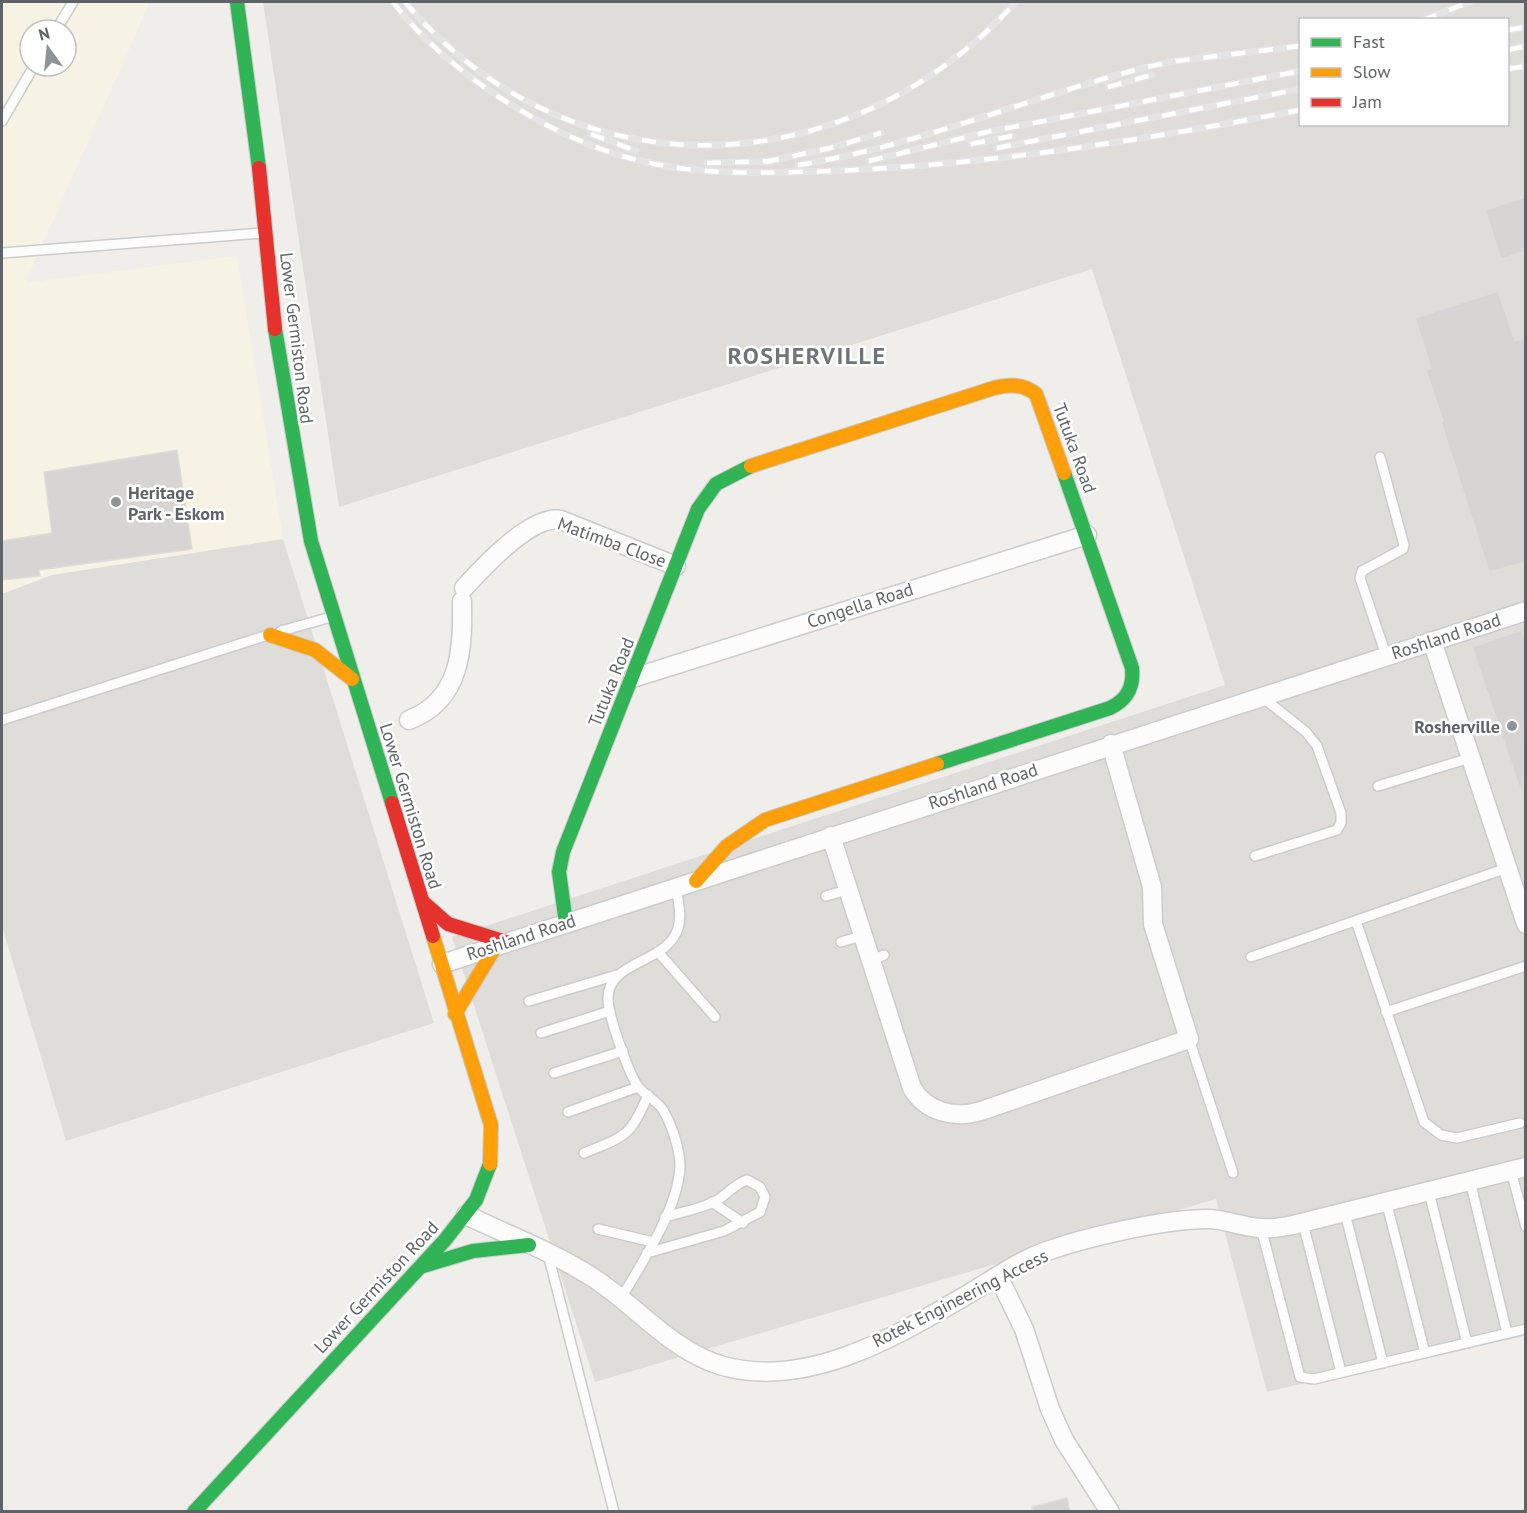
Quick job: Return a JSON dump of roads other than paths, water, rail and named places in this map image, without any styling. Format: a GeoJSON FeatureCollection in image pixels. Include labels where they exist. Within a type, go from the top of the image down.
{"type":"FeatureCollection","features":[{"type":"Feature","properties":{"kind":"street","name":"Lower Germiston Road"},"geometry":{"type":"LineString","coordinates":[[194,1512],[466,1215],[489,1177],[493,1141],[491,1125],[455,1014],[442,963],[332,616],[309,533],[286,403],[237,2]]}},
{"type":"Feature","properties":{"kind":"street","name":"Tutuka Road"},"geometry":{"type":"LineString","coordinates":[[566,923],[559,863],[704,495],[720,478],[1005,385],[1022,386],[1036,394],[1132,668],[1134,681],[1130,691],[1119,705],[765,820],[750,827],[732,841],[696,881]]}},
{"type":"Feature","properties":{"kind":"street","name":"Matimba Close"},"geometry":{"type":"LineString","coordinates":[[409,720],[425,714],[450,686],[457,669],[460,651],[463,594],[502,551],[537,524],[551,519],[561,520],[676,566]]}},
{"type":"Feature","properties":{"kind":"street","name":"Congella Road"},"geometry":{"type":"LineString","coordinates":[[633,678],[1087,535]]}},
{"type":"Feature","properties":{"kind":"street","name":"Roshland Road"},"geometry":{"type":"LineString","coordinates":[[442,963],[1526,611]]}},
{"type":"Feature","properties":{"kind":"street"},"geometry":{"type":"LineString","coordinates":[[270,635],[315,650],[353,679]]}},
{"type":"Feature","properties":{"kind":"street"},"geometry":{"type":"LineString","coordinates":[[1432,641],[1526,924]]}},
{"type":"Feature","properties":{"kind":"street"},"geometry":{"type":"LineString","coordinates":[[831,836],[861,936],[877,958],[912,1088],[925,1103],[951,1114],[981,1111],[1190,1039],[1153,924],[1152,887],[1111,744]]}},
{"type":"Feature","properties":{"kind":"street"},"geometry":{"type":"LineString","coordinates":[[420,899],[453,927],[501,944],[455,1014]]}},
{"type":"Feature","properties":{"kind":"street","name":"Rotek Engineering Access"},"geometry":{"type":"LineString","coordinates":[[466,1215],[594,1279],[698,1356],[738,1369],[760,1373],[786,1372],[825,1363],[896,1334],[1044,1252],[1149,1226],[1210,1219],[1261,1228],[1303,1223],[1518,1169]]}},
{"type":"Feature","properties":{"kind":"street"},"geometry":{"type":"LineString","coordinates":[[418,1268],[473,1251],[529,1245]]}},
{"type":"Feature","properties":{"kind":"street"},"geometry":{"type":"LineString","coordinates":[[998,1276],[1024,1329],[1064,1440],[1110,1512]]}},
{"type":"Feature","properties":{"kind":"lane"},"geometry":{"type":"LineString","coordinates":[[63,18],[73,2]]}},
{"type":"Feature","properties":{"kind":"lane"},"geometry":{"type":"LineString","coordinates":[[2,121],[27,78]]}},
{"type":"Feature","properties":{"kind":"lane"},"geometry":{"type":"LineString","coordinates":[[2,253],[266,232]]}},
{"type":"Feature","properties":{"kind":"lane"},"geometry":{"type":"LineString","coordinates":[[1380,457],[1404,545],[1403,549],[1362,571],[1360,578],[1386,655]]}},
{"type":"Feature","properties":{"kind":"lane"},"geometry":{"type":"LineString","coordinates":[[2,720],[332,616]]}},
{"type":"Feature","properties":{"kind":"lane"},"geometry":{"type":"LineString","coordinates":[[1255,856],[1337,830],[1341,824],[1341,813],[1317,746],[1299,726],[1260,696]]}},
{"type":"Feature","properties":{"kind":"lane"},"geometry":{"type":"LineString","coordinates":[[1378,786],[1470,758]]}},
{"type":"Feature","properties":{"kind":"lane"},"geometry":{"type":"LineString","coordinates":[[1251,957],[1507,868]]}},
{"type":"Feature","properties":{"kind":"lane"},"geometry":{"type":"LineString","coordinates":[[529,1001],[617,975],[659,953],[671,942],[678,928],[676,887]]}},
{"type":"Feature","properties":{"kind":"lane"},"geometry":{"type":"LineString","coordinates":[[826,896],[847,890]]}},
{"type":"Feature","properties":{"kind":"lane"},"geometry":{"type":"LineString","coordinates":[[1356,921],[1424,1122],[1441,1135],[1457,1138],[1520,1123]]}},
{"type":"Feature","properties":{"kind":"lane"},"geometry":{"type":"LineString","coordinates":[[841,942],[861,936]]}},
{"type":"Feature","properties":{"kind":"lane"},"geometry":{"type":"LineString","coordinates":[[659,953],[715,1017]]}},
{"type":"Feature","properties":{"kind":"lane"},"geometry":{"type":"LineString","coordinates":[[1386,1012],[1526,966]]}},
{"type":"Feature","properties":{"kind":"lane"},"geometry":{"type":"LineString","coordinates":[[617,975],[609,986],[608,999],[623,1051],[638,1087],[663,1110],[680,1165],[679,1178],[665,1217],[648,1253],[620,1299]]}},
{"type":"Feature","properties":{"kind":"lane"},"geometry":{"type":"LineString","coordinates":[[541,1033],[610,1011]]}},
{"type":"Feature","properties":{"kind":"lane"},"geometry":{"type":"LineString","coordinates":[[1190,1039],[1233,1173]]}},
{"type":"Feature","properties":{"kind":"lane"},"geometry":{"type":"LineString","coordinates":[[554,1073],[623,1051]]}},
{"type":"Feature","properties":{"kind":"lane"},"geometry":{"type":"LineString","coordinates":[[568,1112],[638,1087]]}},
{"type":"Feature","properties":{"kind":"lane"},"geometry":{"type":"LineString","coordinates":[[584,1153],[629,1133],[636,1125],[648,1095]]}},
{"type":"Feature","properties":{"kind":"lane"},"geometry":{"type":"LineString","coordinates":[[1518,1169],[1526,1227]]}},
{"type":"Feature","properties":{"kind":"lane"},"geometry":{"type":"LineString","coordinates":[[648,1253],[743,1223],[760,1212],[765,1197],[760,1187],[747,1180],[735,1184],[712,1202],[665,1217]]}},
{"type":"Feature","properties":{"kind":"lane"},"geometry":{"type":"LineString","coordinates":[[1470,1181],[1508,1333]]}},
{"type":"Feature","properties":{"kind":"lane"},"geometry":{"type":"LineString","coordinates":[[1429,1192],[1467,1343]]}},
{"type":"Feature","properties":{"kind":"lane"},"geometry":{"type":"LineString","coordinates":[[1386,1201],[1425,1353]]}},
{"type":"Feature","properties":{"kind":"lane"},"geometry":{"type":"LineString","coordinates":[[712,1202],[743,1223]]}},
{"type":"Feature","properties":{"kind":"lane"},"geometry":{"type":"LineString","coordinates":[[1345,1213],[1383,1362]]}},
{"type":"Feature","properties":{"kind":"lane"},"geometry":{"type":"LineString","coordinates":[[1303,1223],[1341,1372]]}},
{"type":"Feature","properties":{"kind":"lane"},"geometry":{"type":"LineString","coordinates":[[1261,1228],[1296,1371],[1300,1377],[1307,1380],[1526,1329]]}},
{"type":"Feature","properties":{"kind":"lane"},"geometry":{"type":"LineString","coordinates":[[598,1229],[653,1242]]}},
{"type":"Feature","properties":{"kind":"lane"},"geometry":{"type":"LineString","coordinates":[[548,1254],[614,1512]]}},
{"type":"Feature","properties":{"kind":"railway"},"geometry":{"type":"LineString","coordinates":[[393,2],[441,53],[471,77],[536,119],[604,150],[637,160],[685,169],[733,172],[830,171],[949,163],[1066,150],[1299,110]]}},
{"type":"Feature","properties":{"kind":"railway"},"geometry":{"type":"LineString","coordinates":[[405,2],[472,66],[547,111],[626,137],[709,145],[792,135],[872,108],[948,63],[1016,2]]}},
{"type":"Feature","properties":{"kind":"railway"},"geometry":{"type":"LineString","coordinates":[[1428,18],[1470,2]]}},
{"type":"Feature","properties":{"kind":"railway"},"geometry":{"type":"LineString","coordinates":[[1509,30],[1526,27]]}},
{"type":"Feature","properties":{"kind":"railway"},"geometry":{"type":"LineString","coordinates":[[798,165],[843,157],[930,134],[1147,67],[1176,61],[1299,46]]}},
{"type":"Feature","properties":{"kind":"railway"},"geometry":{"type":"LineString","coordinates":[[1509,50],[1526,46]]}},
{"type":"Feature","properties":{"kind":"railway"},"geometry":{"type":"LineString","coordinates":[[1509,69],[1526,66]]}},
{"type":"Feature","properties":{"kind":"railway"},"geometry":{"type":"LineString","coordinates":[[869,161],[987,132],[1299,71]]}},
{"type":"Feature","properties":{"kind":"railway"},"geometry":{"type":"LineString","coordinates":[[1108,87],[1152,75]]}},
{"type":"Feature","properties":{"kind":"railway"},"geometry":{"type":"LineString","coordinates":[[997,148],[1299,89]]}},
{"type":"Feature","properties":{"kind":"railway"},"geometry":{"type":"LineString","coordinates":[[765,162],[830,148],[881,133]]}},
{"type":"Feature","properties":{"kind":"railway"},"geometry":{"type":"LineString","coordinates":[[591,134],[636,151]]}},
{"type":"Feature","properties":{"kind":"railway"},"geometry":{"type":"LineString","coordinates":[[971,144],[1012,136]]}},
{"type":"Feature","properties":{"kind":"railway"},"geometry":{"type":"LineString","coordinates":[[707,163],[772,161]]}},
{"type":"Feature","properties":{"kind":"place","name":"Heritage Park - Eskom"},"geometry":{"type":"Point","coordinates":[116,502]}},
{"type":"Feature","properties":{"kind":"place","name":"Rosherville"},"geometry":{"type":"Point","coordinates":[1512,726]}},
{"type":"Feature","properties":{"kind":"district","name":"ROSHERVILLE"},"geometry":{"type":"Point","coordinates":[807,355]}}]}
